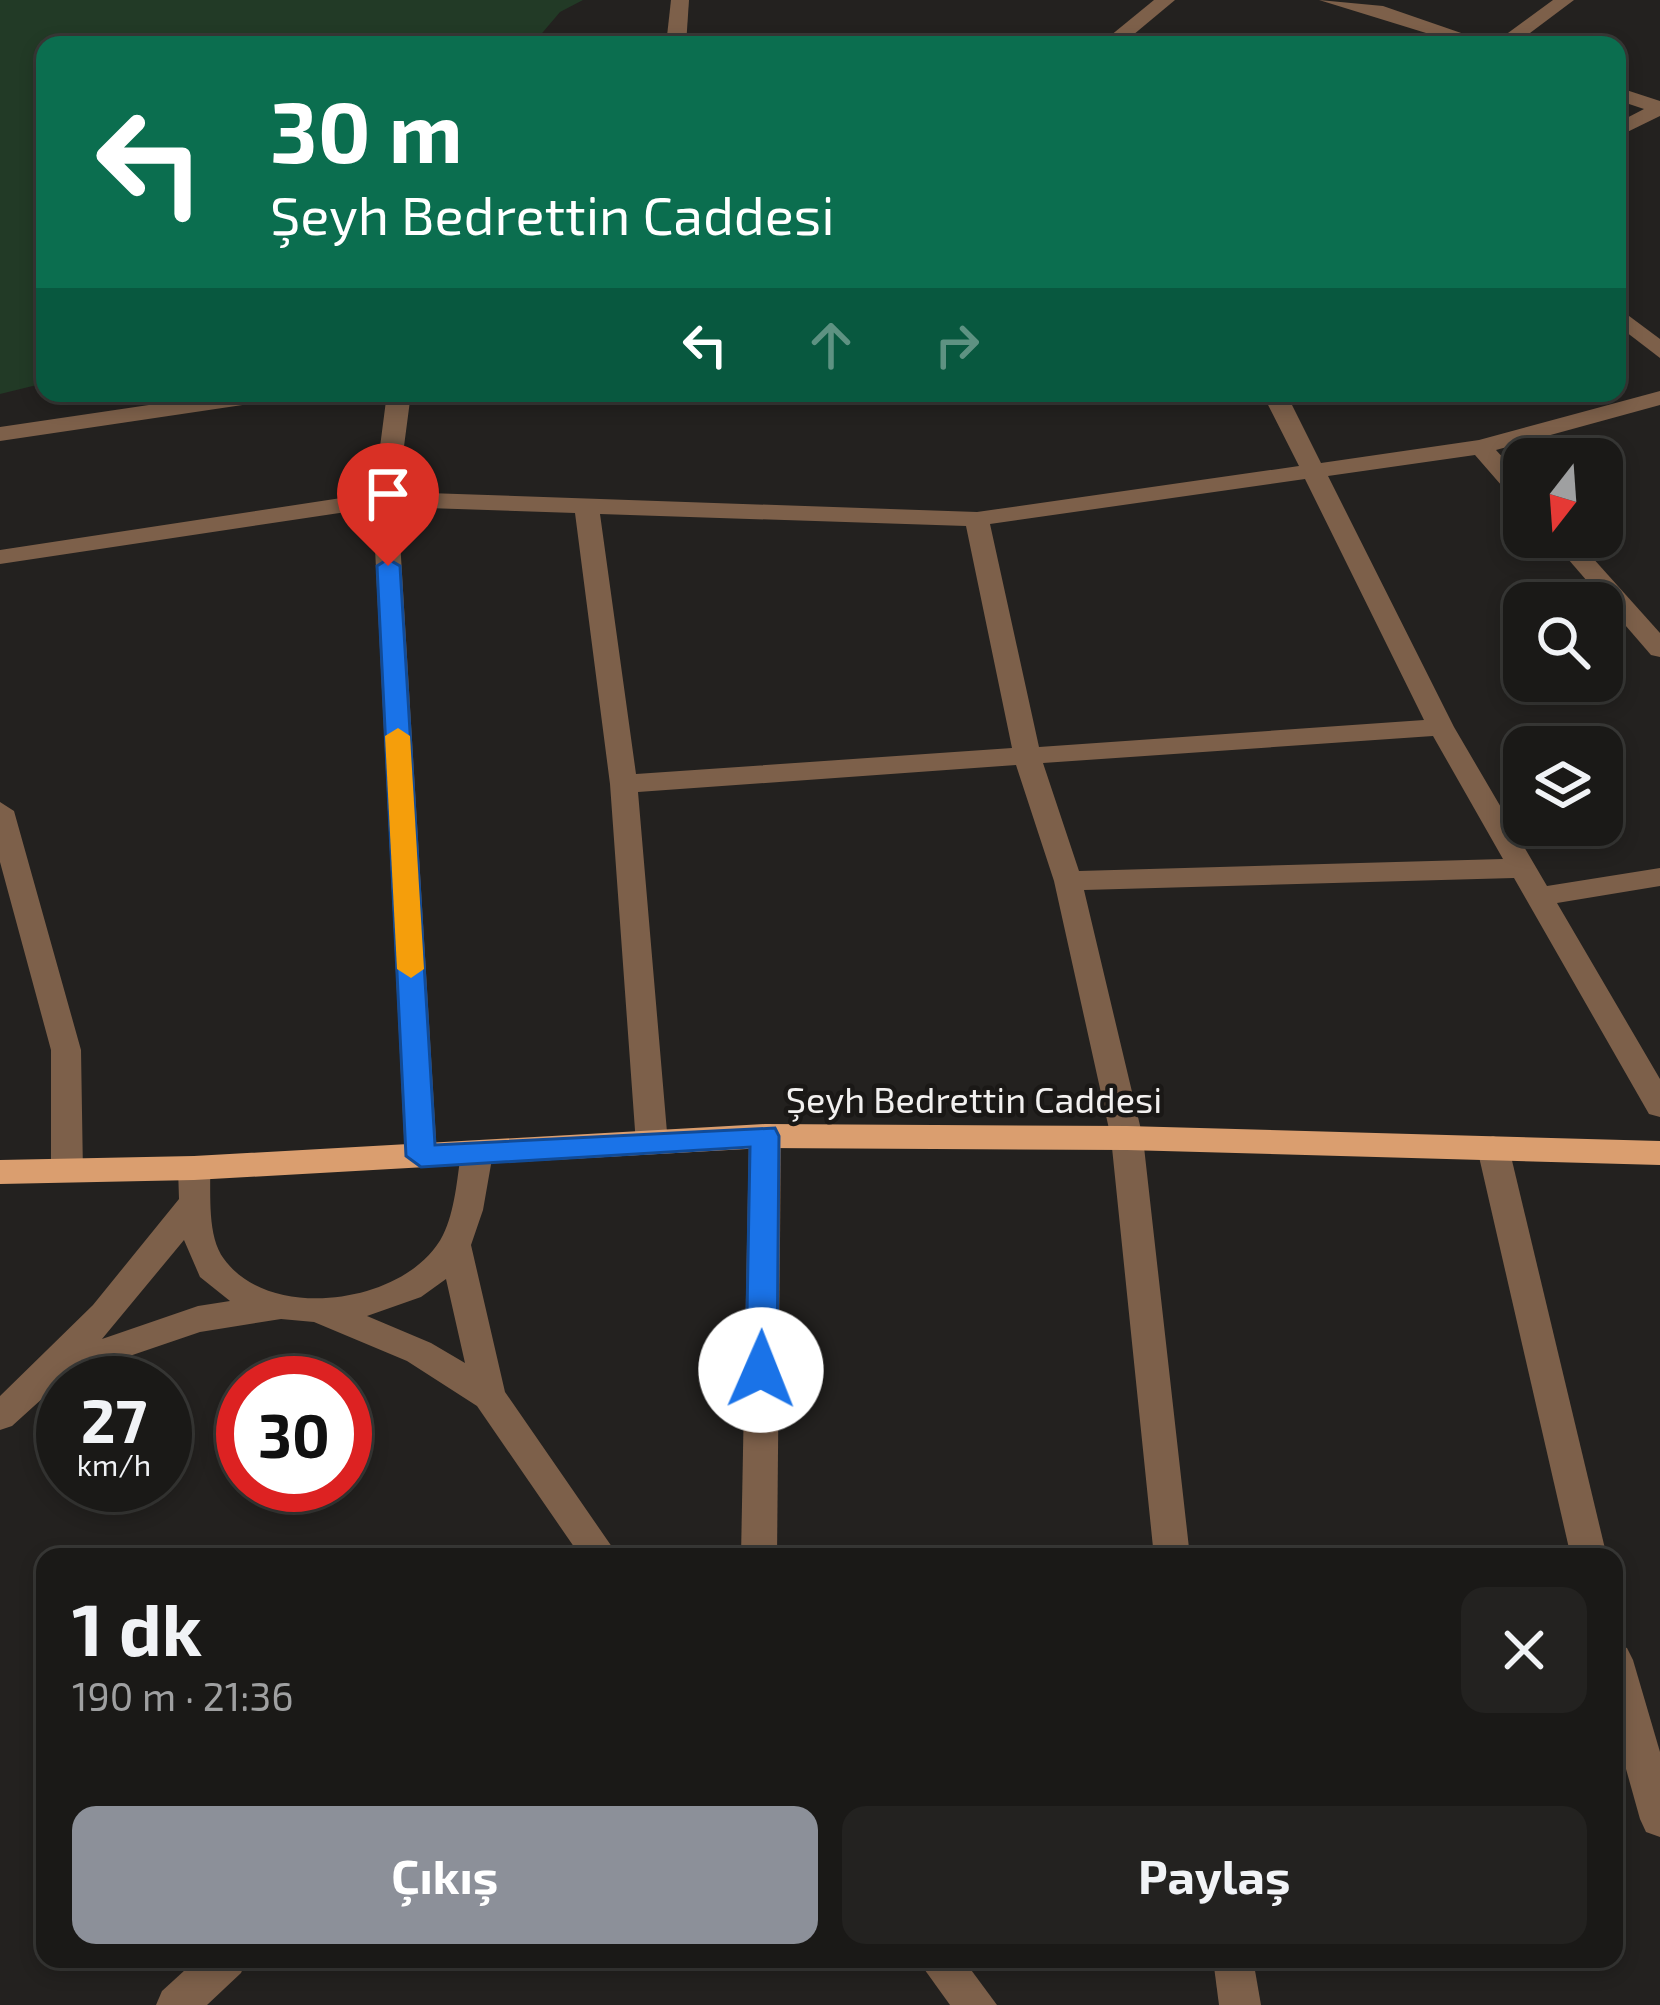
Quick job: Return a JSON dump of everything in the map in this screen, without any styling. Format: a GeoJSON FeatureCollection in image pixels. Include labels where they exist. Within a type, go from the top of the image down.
{"type":"FeatureCollection","features":[{"type":"Feature","properties":{"kind":"main road","name":"Şeyh Bedrettin Caddesi"},"geometry":{"type":"LineString","coordinates":[[0,1172],[195,1184],[421,1156],[765,1136],[1127,1138],[1660,1153]]}},
{"type":"Feature","properties":{"kind":"street"},"geometry":{"type":"LineString","coordinates":[[677,36],[680,0]]}},
{"type":"Feature","properties":{"kind":"street"},"geometry":{"type":"LineString","coordinates":[[1120,36],[1166,0]]}},
{"type":"Feature","properties":{"kind":"street"},"geometry":{"type":"LineString","coordinates":[[1328,0],[1381,5],[1461,36]]}},
{"type":"Feature","properties":{"kind":"street"},"geometry":{"type":"LineString","coordinates":[[1515,36],[1565,0]]}},
{"type":"Feature","properties":{"kind":"street"},"geometry":{"type":"LineString","coordinates":[[1626,96],[1660,108]]}},
{"type":"Feature","properties":{"kind":"street"},"geometry":{"type":"LineString","coordinates":[[1626,126],[1660,108]]}},
{"type":"Feature","properties":{"kind":"street"},"geometry":{"type":"LineString","coordinates":[[1626,322],[1660,351]]}},
{"type":"Feature","properties":{"kind":"street"},"geometry":{"type":"LineString","coordinates":[[0,557],[386,499],[977,518],[1481,447],[1660,398]]}},
{"type":"Feature","properties":{"kind":"street"},"geometry":{"type":"LineString","coordinates":[[0,434],[216,402]]}},
{"type":"Feature","properties":{"kind":"street"},"geometry":{"type":"LineString","coordinates":[[398,402],[386,499],[421,1156]]}},
{"type":"Feature","properties":{"kind":"street"},"geometry":{"type":"LineString","coordinates":[[1279,402],[1441,727],[1660,1106]]}},
{"type":"Feature","properties":{"kind":"street"},"geometry":{"type":"LineString","coordinates":[[1481,447],[1503,472]]}},
{"type":"Feature","properties":{"kind":"street"},"geometry":{"type":"LineString","coordinates":[[587,509],[624,784],[652,1144]]}},
{"type":"Feature","properties":{"kind":"street"},"geometry":{"type":"LineString","coordinates":[[977,518],[1027,756],[1068,881],[1127,1138],[1171,1548]]}},
{"type":"Feature","properties":{"kind":"street"},"geometry":{"type":"LineString","coordinates":[[1580,558],[1660,649]]}},
{"type":"Feature","properties":{"kind":"street"},"geometry":{"type":"LineString","coordinates":[[624,784],[1441,727]]}},
{"type":"Feature","properties":{"kind":"street"},"geometry":{"type":"LineString","coordinates":[[0,811],[66,1051],[67,1174]]}},
{"type":"Feature","properties":{"kind":"street"},"geometry":{"type":"LineString","coordinates":[[1068,881],[1519,868]]}},
{"type":"Feature","properties":{"kind":"street"},"geometry":{"type":"LineString","coordinates":[[1538,897],[1660,878]]}},
{"type":"Feature","properties":{"kind":"street"},"geometry":{"type":"LineString","coordinates":[[759,1548],[765,1136]]}},
{"type":"Feature","properties":{"kind":"street"},"geometry":{"type":"LineString","coordinates":[[1493,1148],[1587,1548]]}},
{"type":"Feature","properties":{"kind":"street"},"geometry":{"type":"LineString","coordinates":[[477,1153],[455,1246],[489,1396],[595,1548]]}},
{"type":"Feature","properties":{"kind":"street"},"geometry":{"type":"LineString","coordinates":[[195,1184],[211,1267],[237,1287],[278,1307]]}},
{"type":"Feature","properties":{"kind":"street"},"geometry":{"type":"LineString","coordinates":[[69,1356],[134,1283],[195,1184]]}},
{"type":"Feature","properties":{"kind":"street"},"geometry":{"type":"LineString","coordinates":[[322,1312],[384,1299],[425,1278],[455,1246]]}},
{"type":"Feature","properties":{"kind":"street"},"geometry":{"type":"LineString","coordinates":[[90,1356],[197,1319],[278,1307],[322,1312],[419,1352],[489,1396]]}},
{"type":"Feature","properties":{"kind":"street"},"geometry":{"type":"LineString","coordinates":[[0,1416],[36,1386]]}},
{"type":"Feature","properties":{"kind":"street"},"geometry":{"type":"LineString","coordinates":[[1623,1691],[1660,1819]]}},
{"type":"Feature","properties":{"kind":"street"},"geometry":{"type":"LineString","coordinates":[[177,2005],[217,1968]]}},
{"type":"Feature","properties":{"kind":"street"},"geometry":{"type":"LineString","coordinates":[[945,1968],[976,2005]]}},
{"type":"Feature","properties":{"kind":"street"},"geometry":{"type":"LineString","coordinates":[[1234,1968],[1240,2005]]}},
{"type":"Feature","properties":{"kind":"green space"},"geometry":{"type":"Polygon","coordinates":[[[0,0],[583,0],[560,12],[540,36],[36,36],[36,385],[0,394],[0,0]]]}},
{"type":"Feature","properties":{"kind":"slow traffic"},"geometry":{"type":"LineString","coordinates":[[398,736],[411,969]]}},
{"type":"Feature","properties":{"kind":"route"},"geometry":{"type":"LineString","coordinates":[[388,566],[421,1156],[765,1136],[761,1370]]}}]}
